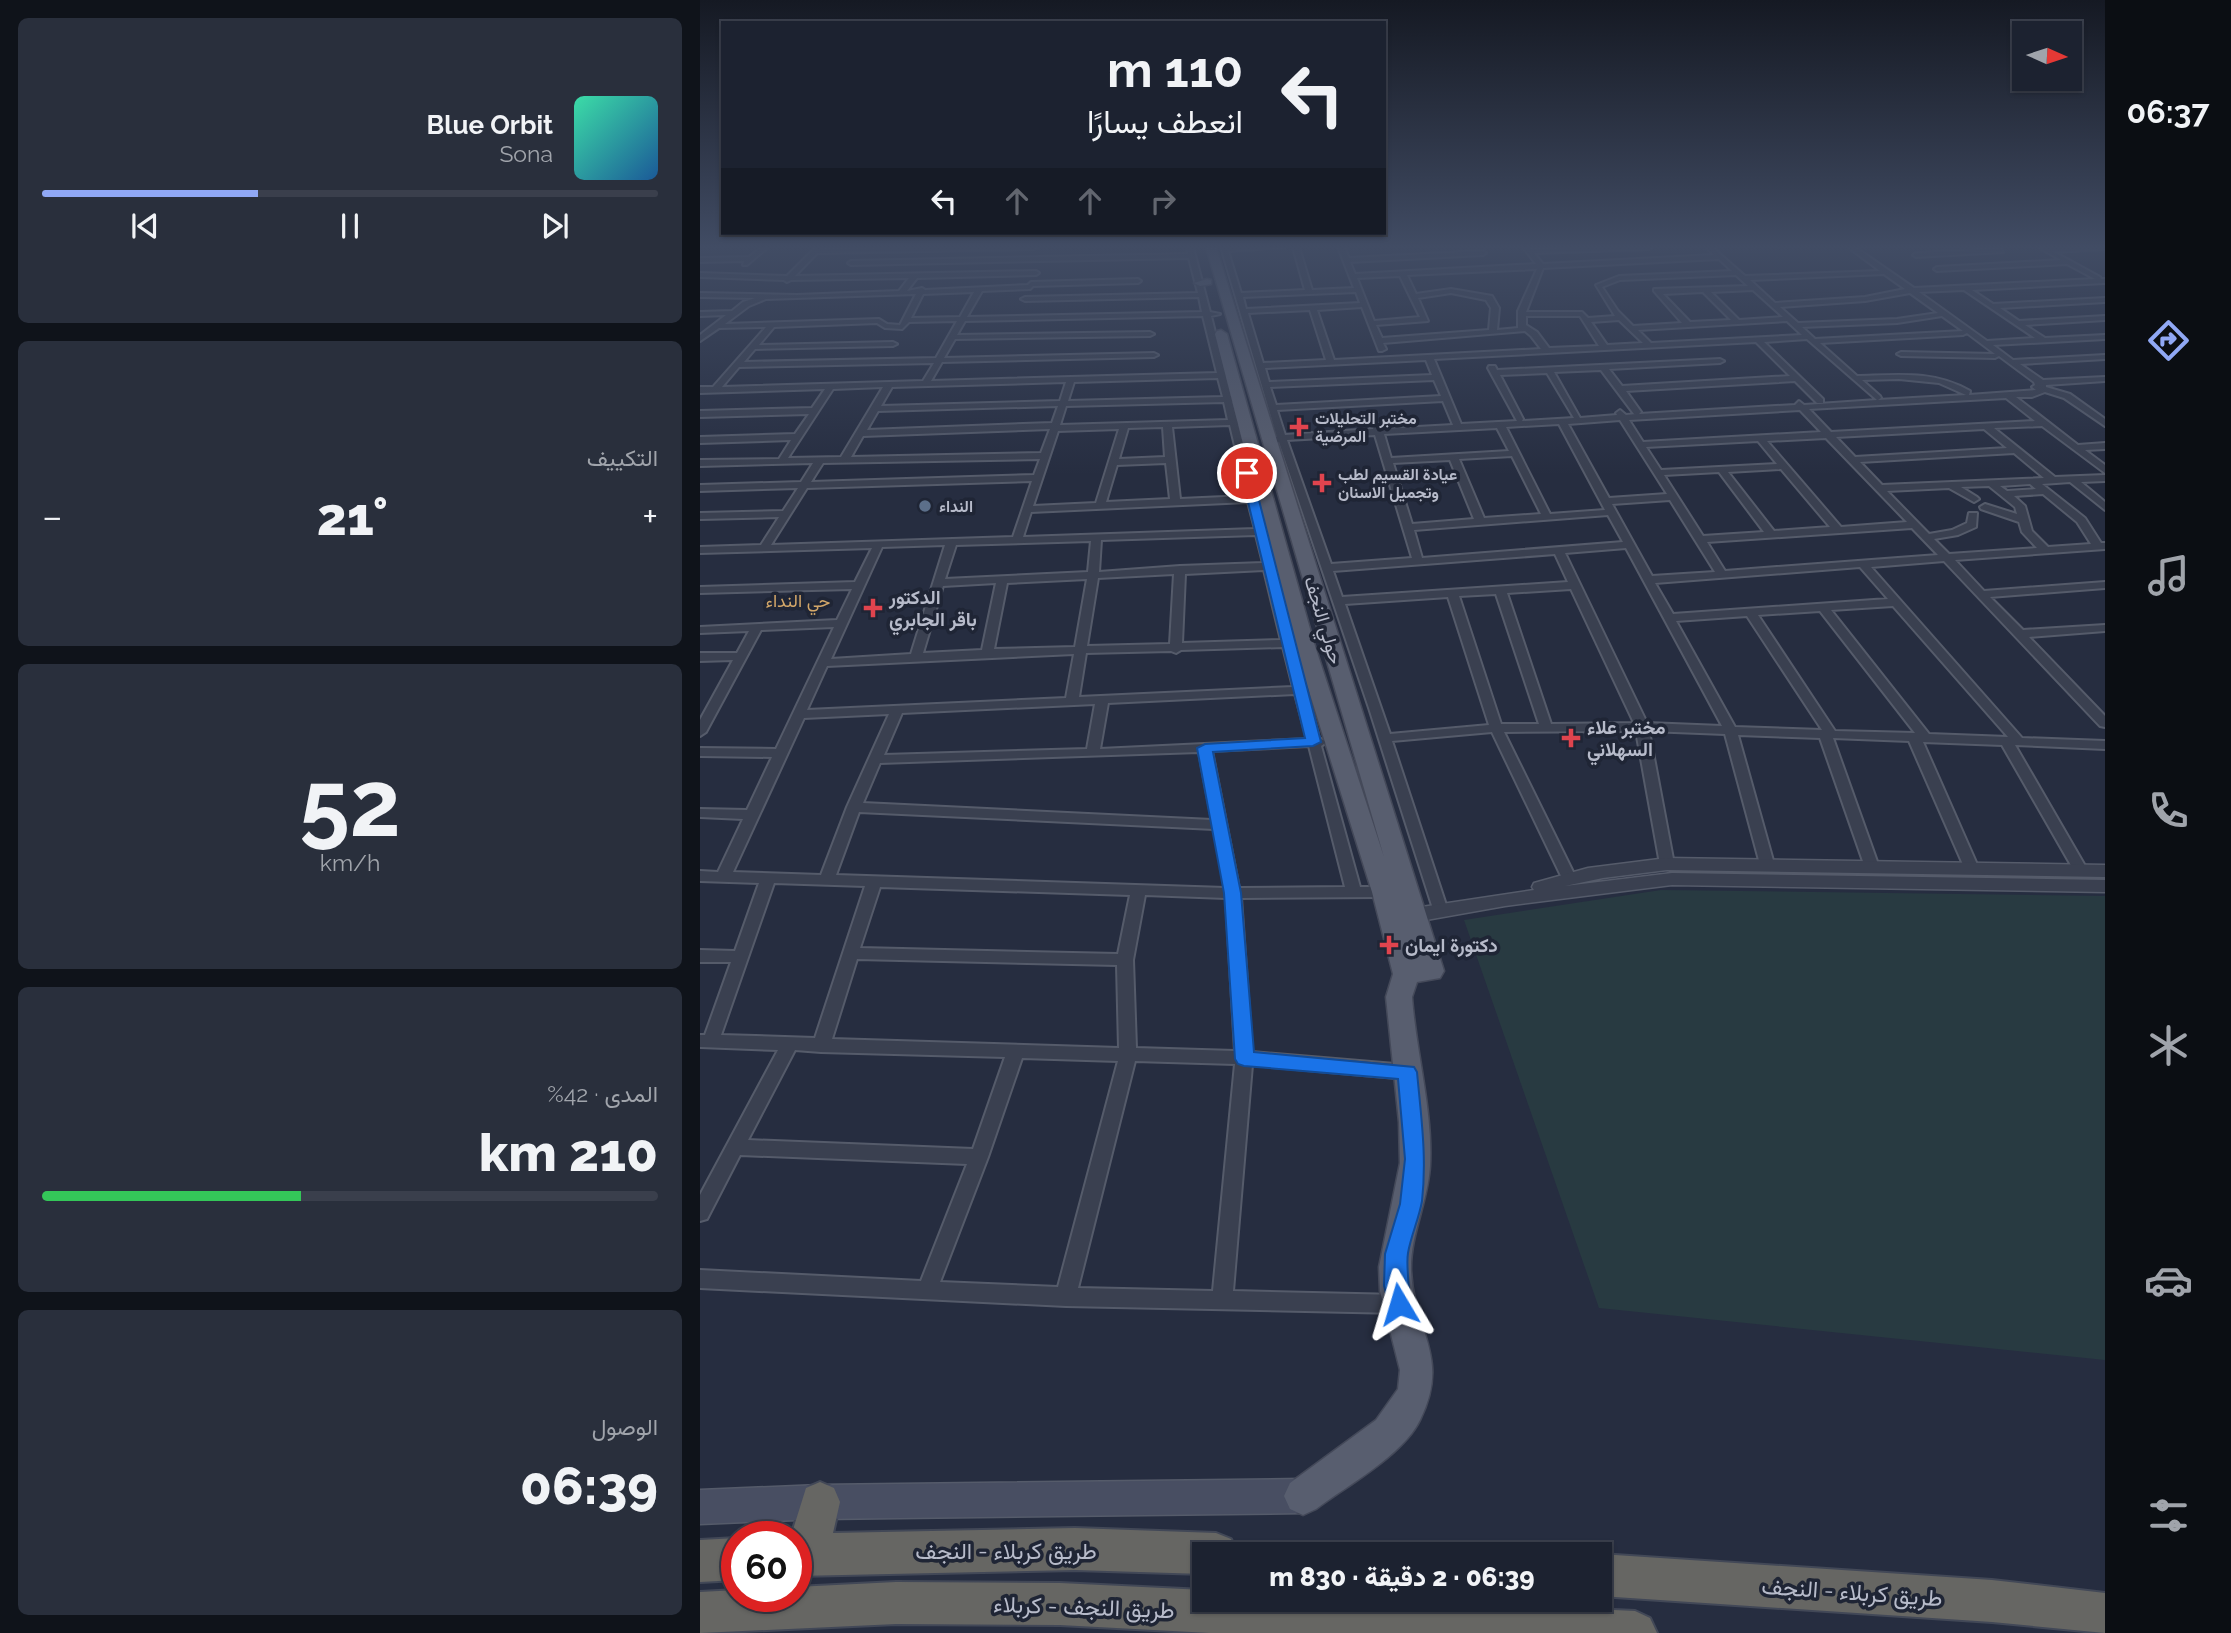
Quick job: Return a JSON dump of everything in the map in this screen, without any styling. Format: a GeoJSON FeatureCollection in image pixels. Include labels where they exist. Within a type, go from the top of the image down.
{"type":"FeatureCollection","features":[{"type":"Feature","properties":{"kind":"highway"},"geometry":{"type":"LineString","coordinates":[[812,1526],[820,1502]]}},
{"type":"Feature","properties":{"kind":"highway","name":"طريق کربلاء - النجف"},"geometry":{"type":"LineString","coordinates":[[812,1555],[1075,1549],[1192,1553]]}},
{"type":"Feature","properties":{"kind":"highway"},"geometry":{"type":"LineString","coordinates":[[700,1561],[721,1560]]}},
{"type":"Feature","properties":{"kind":"highway","name":"طريق کربلاء - النجف"},"geometry":{"type":"LineString","coordinates":[[1612,1576],[1992,1601],[2105,1614]]}},
{"type":"Feature","properties":{"kind":"highway","name":"طريق النجف - کربلاء"},"geometry":{"type":"LineString","coordinates":[[700,1613],[897,1603],[1060,1604],[1635,1633]]}},
{"type":"Feature","properties":{"kind":"main road","name":"حولي النجف"},"geometry":{"type":"LineString","coordinates":[[1216,323],[1275,436],[1415,915],[1419,973],[1399,998],[1415,1159],[1410,1204],[1395,1261],[1399,1304],[1417,1360],[1416,1383],[1408,1408],[1389,1433],[1303,1496]]}},
{"type":"Feature","properties":{"kind":"main road","name":"حولي النجف"},"geometry":{"type":"LineString","coordinates":[[1228,323],[1233,399],[1309,690],[1335,741],[1384,892],[1419,973]]}},
{"type":"Feature","properties":{"kind":"main road"},"geometry":{"type":"LineString","coordinates":[[700,1507],[820,1502],[1303,1496]]}},
{"type":"Feature","properties":{"kind":"street"},"geometry":{"type":"LineString","coordinates":[[700,338],[722,323]]}},
{"type":"Feature","properties":{"kind":"street"},"geometry":{"type":"LineString","coordinates":[[719,326],[831,323]]}},
{"type":"Feature","properties":{"kind":"street"},"geometry":{"type":"LineString","coordinates":[[876,373],[905,323]]}},
{"type":"Feature","properties":{"kind":"street"},"geometry":{"type":"LineString","coordinates":[[926,383],[961,323]]}},
{"type":"Feature","properties":{"kind":"street"},"geometry":{"type":"LineString","coordinates":[[1148,323],[1158,377]]}},
{"type":"Feature","properties":{"kind":"street"},"geometry":{"type":"LineString","coordinates":[[1231,354],[1240,323]]}},
{"type":"Feature","properties":{"kind":"street"},"geometry":{"type":"LineString","coordinates":[[1318,323],[1331,362]]}},
{"type":"Feature","properties":{"kind":"street"},"geometry":{"type":"LineString","coordinates":[[1371,323],[1385,359]]}},
{"type":"Feature","properties":{"kind":"street"},"geometry":{"type":"LineString","coordinates":[[1493,333],[1494,323]]}},
{"type":"Feature","properties":{"kind":"street"},"geometry":{"type":"LineString","coordinates":[[1589,323],[1604,347]]}},
{"type":"Feature","properties":{"kind":"street"},"geometry":{"type":"LineString","coordinates":[[1626,323],[1649,345]]}},
{"type":"Feature","properties":{"kind":"street"},"geometry":{"type":"LineString","coordinates":[[1630,328],[1717,323]]}},
{"type":"Feature","properties":{"kind":"street"},"geometry":{"type":"LineString","coordinates":[[1794,323],[1877,398]]}},
{"type":"Feature","properties":{"kind":"street"},"geometry":{"type":"LineString","coordinates":[[1949,323],[2038,385],[2072,399],[2105,423]]}},
{"type":"Feature","properties":{"kind":"street"},"geometry":{"type":"LineString","coordinates":[[1956,323],[2012,362],[2038,385],[2104,380]]}},
{"type":"Feature","properties":{"kind":"street"},"geometry":{"type":"LineString","coordinates":[[2017,323],[2043,340]]}},
{"type":"Feature","properties":{"kind":"street"},"geometry":{"type":"LineString","coordinates":[[716,389],[771,326]]}},
{"type":"Feature","properties":{"kind":"street"},"geometry":{"type":"LineString","coordinates":[[1378,341],[1517,331],[1523,327]]}},
{"type":"Feature","properties":{"kind":"street"},"geometry":{"type":"LineString","coordinates":[[1523,327],[1534,334],[1546,351]]}},
{"type":"Feature","properties":{"kind":"street"},"geometry":{"type":"LineString","coordinates":[[737,365],[876,373],[888,384],[1158,377],[1231,354],[1331,362],[1757,339],[1963,333]]}},
{"type":"Feature","properties":{"kind":"street"},"geometry":{"type":"LineString","coordinates":[[1089,356],[1091,334]]}},
{"type":"Feature","properties":{"kind":"street"},"geometry":{"type":"LineString","coordinates":[[954,337],[1150,334]]}},
{"type":"Feature","properties":{"kind":"street"},"geometry":{"type":"LineString","coordinates":[[1985,343],[2105,337]]}},
{"type":"Feature","properties":{"kind":"street"},"geometry":{"type":"LineString","coordinates":[[1757,339],[1819,401]]}},
{"type":"Feature","properties":{"kind":"street"},"geometry":{"type":"LineString","coordinates":[[1702,342],[1739,382]]}},
{"type":"Feature","properties":{"kind":"street"},"geometry":{"type":"LineString","coordinates":[[752,347],[892,344]]}},
{"type":"Feature","properties":{"kind":"street"},"geometry":{"type":"LineString","coordinates":[[1231,354],[1266,385],[1273,408],[1275,436],[1339,601],[1440,911]]}},
{"type":"Feature","properties":{"kind":"street"},"geometry":{"type":"LineString","coordinates":[[1485,354],[1519,419]]}},
{"type":"Feature","properties":{"kind":"street"},"geometry":{"type":"LineString","coordinates":[[1901,354],[1995,356]]}},
{"type":"Feature","properties":{"kind":"street"},"geometry":{"type":"LineString","coordinates":[[700,390],[831,386],[940,359],[1154,355]]}},
{"type":"Feature","properties":{"kind":"street"},"geometry":{"type":"LineString","coordinates":[[1429,357],[1457,425]]}},
{"type":"Feature","properties":{"kind":"street"},"geometry":{"type":"LineString","coordinates":[[2012,362],[2105,357]]}},
{"type":"Feature","properties":{"kind":"street"},"geometry":{"type":"LineString","coordinates":[[1495,373],[1720,361]]}},
{"type":"Feature","properties":{"kind":"street"},"geometry":{"type":"LineString","coordinates":[[1603,368],[1637,412]]}},
{"type":"Feature","properties":{"kind":"street"},"geometry":{"type":"LineString","coordinates":[[1549,370],[1577,416]]}},
{"type":"Feature","properties":{"kind":"street"},"geometry":{"type":"LineString","coordinates":[[1266,385],[1437,377]]}},
{"type":"Feature","properties":{"kind":"street"},"geometry":{"type":"LineString","coordinates":[[1855,379],[1931,377],[1955,384],[1967,393]]}},
{"type":"Feature","properties":{"kind":"street"},"geometry":{"type":"LineString","coordinates":[[1619,389],[1796,378]]}},
{"type":"Feature","properties":{"kind":"street"},"geometry":{"type":"LineString","coordinates":[[1017,540],[1071,379]]}},
{"type":"Feature","properties":{"kind":"street"},"geometry":{"type":"LineString","coordinates":[[845,459],[888,384]]}},
{"type":"Feature","properties":{"kind":"street"},"geometry":{"type":"LineString","coordinates":[[1275,436],[1562,421],[1637,412],[1800,405],[1819,401],[1967,393],[2036,393],[2038,385]]}},
{"type":"Feature","properties":{"kind":"street"},"geometry":{"type":"LineString","coordinates":[[782,460],[831,386]]}},
{"type":"Feature","properties":{"kind":"street"},"geometry":{"type":"LineString","coordinates":[[1457,425],[1519,419],[2004,393],[2105,470]]}},
{"type":"Feature","properties":{"kind":"street"},"geometry":{"type":"LineString","coordinates":[[1273,408],[1446,398]]}},
{"type":"Feature","properties":{"kind":"street"},"geometry":{"type":"LineString","coordinates":[[874,409],[1233,399]]}},
{"type":"Feature","properties":{"kind":"street"},"geometry":{"type":"LineString","coordinates":[[1800,405],[2105,723]]}},
{"type":"Feature","properties":{"kind":"street"},"geometry":{"type":"LineString","coordinates":[[700,414],[815,411]]}},
{"type":"Feature","properties":{"kind":"street"},"geometry":{"type":"LineString","coordinates":[[1621,415],[1722,574]]}},
{"type":"Feature","properties":{"kind":"street"},"geometry":{"type":"LineString","coordinates":[[1562,421],[1730,730],[1767,864]]}},
{"type":"Feature","properties":{"kind":"street"},"geometry":{"type":"LineString","coordinates":[[860,433],[1239,422]]}},
{"type":"Feature","properties":{"kind":"street"},"geometry":{"type":"LineString","coordinates":[[1640,445],[2043,423]]}},
{"type":"Feature","properties":{"kind":"street"},"geometry":{"type":"LineString","coordinates":[[1167,424],[1175,502]]}},
{"type":"Feature","properties":{"kind":"street"},"geometry":{"type":"LineString","coordinates":[[1500,424],[1547,517]]}},
{"type":"Feature","properties":{"kind":"street"},"geometry":{"type":"LineString","coordinates":[[1100,506],[1124,426]]}},
{"type":"Feature","properties":{"kind":"street"},"geometry":{"type":"LineString","coordinates":[[1986,426],[2054,481]]}},
{"type":"Feature","properties":{"kind":"street"},"geometry":{"type":"LineString","coordinates":[[1378,429],[1418,561]]}},
{"type":"Feature","properties":{"kind":"street"},"geometry":{"type":"LineString","coordinates":[[700,463],[739,450],[797,438]]}},
{"type":"Feature","properties":{"kind":"street"},"geometry":{"type":"LineString","coordinates":[[1761,439],[1838,530]]}},
{"type":"Feature","properties":{"kind":"street"},"geometry":{"type":"LineString","coordinates":[[700,440],[782,460],[1045,456]]}},
{"type":"Feature","properties":{"kind":"street"},"geometry":{"type":"LineString","coordinates":[[2076,448],[2105,446]]}},
{"type":"Feature","properties":{"kind":"street"},"geometry":{"type":"LineString","coordinates":[[1853,460],[2015,450]]}},
{"type":"Feature","properties":{"kind":"street"},"geometry":{"type":"LineString","coordinates":[[1388,461],[1515,453]]}},
{"type":"Feature","properties":{"kind":"street"},"geometry":{"type":"LineString","coordinates":[[1453,457],[1480,522]]}},
{"type":"Feature","properties":{"kind":"street"},"geometry":{"type":"LineString","coordinates":[[764,548],[821,459]]}},
{"type":"Feature","properties":{"kind":"street"},"geometry":{"type":"LineString","coordinates":[[1112,462],[1170,460]]}},
{"type":"Feature","properties":{"kind":"street"},"geometry":{"type":"LineString","coordinates":[[1658,473],[1784,466]]}},
{"type":"Feature","properties":{"kind":"street"},"geometry":{"type":"LineString","coordinates":[[1721,469],[1771,534]]}},
{"type":"Feature","properties":{"kind":"street"},"geometry":{"type":"LineString","coordinates":[[700,488],[1038,478]]}},
{"type":"Feature","properties":{"kind":"street"},"geometry":{"type":"LineString","coordinates":[[1880,488],[2105,478]]}},
{"type":"Feature","properties":{"kind":"street"},"geometry":{"type":"LineString","coordinates":[[2031,480],[2081,520],[2101,547]]}},
{"type":"Feature","properties":{"kind":"street"},"geometry":{"type":"LineString","coordinates":[[2073,480],[2105,507]]}},
{"type":"Feature","properties":{"kind":"street"},"geometry":{"type":"LineString","coordinates":[[1990,482],[2020,506],[2027,532],[2046,551]]}},
{"type":"Feature","properties":{"kind":"street"},"geometry":{"type":"LineString","coordinates":[[1949,484],[1974,499]]}},
{"type":"Feature","properties":{"kind":"street"},"geometry":{"type":"LineString","coordinates":[[2006,494],[2046,491]]}},
{"type":"Feature","properties":{"kind":"street"},"geometry":{"type":"LineString","coordinates":[[1606,501],[1673,497]]}},
{"type":"Feature","properties":{"kind":"street"},"geometry":{"type":"LineString","coordinates":[[1028,509],[1260,498]]}},
{"type":"Feature","properties":{"kind":"street"},"geometry":{"type":"LineString","coordinates":[[1985,507],[2024,520]]}},
{"type":"Feature","properties":{"kind":"street"},"geometry":{"type":"LineString","coordinates":[[1409,527],[1612,512]]}},
{"type":"Feature","properties":{"kind":"street"},"geometry":{"type":"LineString","coordinates":[[700,516],[786,513]]}},
{"type":"Feature","properties":{"kind":"street"},"geometry":{"type":"LineString","coordinates":[[1927,537],[1966,529],[1972,525],[1973,516]]}},
{"type":"Feature","properties":{"kind":"street"},"geometry":{"type":"LineString","coordinates":[[1699,539],[1915,524]]}},
{"type":"Feature","properties":{"kind":"street"},"geometry":{"type":"LineString","coordinates":[[701,552],[1268,532]]}},
{"type":"Feature","properties":{"kind":"street"},"geometry":{"type":"LineString","coordinates":[[1072,701],[1093,574],[1096,537]]}},
{"type":"Feature","properties":{"kind":"street"},"geometry":{"type":"LineString","coordinates":[[916,658],[951,543]]}},
{"type":"Feature","properties":{"kind":"street"},"geometry":{"type":"LineString","coordinates":[[723,877],[878,545]]}},
{"type":"Feature","properties":{"kind":"street"},"geometry":{"type":"LineString","coordinates":[[1326,568],[1630,545]]}},
{"type":"Feature","properties":{"kind":"street"},"geometry":{"type":"LineString","coordinates":[[1648,580],[2101,547]]}},
{"type":"Feature","properties":{"kind":"street"},"geometry":{"type":"LineString","coordinates":[[1559,551],[1642,727],[1667,864]]}},
{"type":"Feature","properties":{"kind":"street"},"geometry":{"type":"LineString","coordinates":[[1863,564],[2012,741],[2081,870]]}},
{"type":"Feature","properties":{"kind":"street"},"geometry":{"type":"LineString","coordinates":[[938,583],[1277,566]]}},
{"type":"Feature","properties":{"kind":"street"},"geometry":{"type":"LineString","coordinates":[[1176,649],[1180,569]]}},
{"type":"Feature","properties":{"kind":"street"},"geometry":{"type":"LineString","coordinates":[[987,653],[1002,579]]}},
{"type":"Feature","properties":{"kind":"street"},"geometry":{"type":"LineString","coordinates":[[700,590],[860,585]]}},
{"type":"Feature","properties":{"kind":"street"},"geometry":{"type":"LineString","coordinates":[[1339,601],[1575,585]]}},
{"type":"Feature","properties":{"kind":"street"},"geometry":{"type":"LineString","coordinates":[[1982,594],[2105,585]]}},
{"type":"Feature","properties":{"kind":"street"},"geometry":{"type":"LineString","coordinates":[[1500,590],[1546,727]]}},
{"type":"Feature","properties":{"kind":"street"},"geometry":{"type":"LineString","coordinates":[[1453,594],[1496,728],[1569,878]]}},
{"type":"Feature","properties":{"kind":"street"},"geometry":{"type":"LineString","coordinates":[[1669,618],[1896,602]]}},
{"type":"Feature","properties":{"kind":"street"},"geometry":{"type":"LineString","coordinates":[[1823,607],[1919,738],[1972,869]]}},
{"type":"Feature","properties":{"kind":"street"},"geometry":{"type":"LineString","coordinates":[[1750,612],[1828,734],[1872,867]]}},
{"type":"Feature","properties":{"kind":"street"},"geometry":{"type":"LineString","coordinates":[[700,630],[843,623]]}},
{"type":"Feature","properties":{"kind":"street"},"geometry":{"type":"LineString","coordinates":[[700,732],[757,627]]}},
{"type":"Feature","properties":{"kind":"street"},"geometry":{"type":"LineString","coordinates":[[2020,634],[2105,628]]}},
{"type":"Feature","properties":{"kind":"street"},"geometry":{"type":"LineString","coordinates":[[824,663],[987,653],[1176,649],[1296,643]]}},
{"type":"Feature","properties":{"kind":"street"},"geometry":{"type":"LineString","coordinates":[[700,657],[741,656]]}},
{"type":"Feature","properties":{"kind":"street"},"geometry":{"type":"LineString","coordinates":[[800,714],[1309,690],[1313,742],[1354,893]]}},
{"type":"Feature","properties":{"kind":"street"},"geometry":{"type":"LineString","coordinates":[[1093,753],[1102,700]]}},
{"type":"Feature","properties":{"kind":"street"},"geometry":{"type":"LineString","coordinates":[[827,880],[853,807],[897,709]]}},
{"type":"Feature","properties":{"kind":"street"},"geometry":{"type":"LineString","coordinates":[[1384,738],[1496,728],[1642,727],[2105,745]]}},
{"type":"Feature","properties":{"kind":"street"},"geometry":{"type":"LineString","coordinates":[[874,759],[1093,753],[1335,741]]}},
{"type":"Feature","properties":{"kind":"street"},"geometry":{"type":"LineString","coordinates":[[1205,748],[1233,893],[1244,1059],[1222,1299]]}},
{"type":"Feature","properties":{"kind":"street"},"geometry":{"type":"LineString","coordinates":[[700,752],[781,753]]}},
{"type":"Feature","properties":{"kind":"street"},"geometry":{"type":"LineString","coordinates":[[853,807],[1221,825]]}},
{"type":"Feature","properties":{"kind":"street"},"geometry":{"type":"LineString","coordinates":[[700,813],[752,815]]}},
{"type":"Feature","properties":{"kind":"street"},"geometry":{"type":"LineString","coordinates":[[1504,900],[1569,878],[1614,869],[1667,864],[2105,871]]}},
{"type":"Feature","properties":{"kind":"street"},"geometry":{"type":"LineString","coordinates":[[700,876],[1233,893],[1384,892]]}},
{"type":"Feature","properties":{"kind":"street"},"geometry":{"type":"LineString","coordinates":[[768,878],[740,957],[705,1041],[1244,1059],[1407,1072]]}},
{"type":"Feature","properties":{"kind":"street"},"geometry":{"type":"LineString","coordinates":[[1415,915],[1504,900],[1672,879],[2105,886]]}},
{"type":"Feature","properties":{"kind":"street"},"geometry":{"type":"LineString","coordinates":[[821,1045],[874,881]]}},
{"type":"Feature","properties":{"kind":"street"},"geometry":{"type":"LineString","coordinates":[[1066,1297],[1128,1055],[1125,960],[1139,889]]}},
{"type":"Feature","properties":{"kind":"street"},"geometry":{"type":"LineString","coordinates":[[850,953],[1125,960]]}},
{"type":"Feature","properties":{"kind":"street"},"geometry":{"type":"LineString","coordinates":[[700,956],[740,957]]}},
{"type":"Feature","properties":{"kind":"street"},"geometry":{"type":"LineString","coordinates":[[700,1213],[790,1044]]}},
{"type":"Feature","properties":{"kind":"street"},"geometry":{"type":"LineString","coordinates":[[927,1290],[979,1157],[1016,1051]]}},
{"type":"Feature","properties":{"kind":"street"},"geometry":{"type":"LineString","coordinates":[[736,1147],[979,1157]]}},
{"type":"Feature","properties":{"kind":"street"},"geometry":{"type":"LineString","coordinates":[[700,1279],[1066,1297],[1399,1304]]}},
{"type":"Feature","properties":{"kind":"shaded area"},"geometry":{"type":"Polygon","coordinates":[[[1661,890],[2105,896],[2105,1360],[1599,1308],[1464,920],[1661,890]]]}},
{"type":"Feature","properties":{"kind":"place","name":"مختبر التحليلات المرضية"},"geometry":{"type":"Point","coordinates":[1299,427]}},
{"type":"Feature","properties":{"kind":"place","name":"عيادة القسيم لطب وتجميل الاسنان"},"geometry":{"type":"Point","coordinates":[1322,483]}},
{"type":"Feature","properties":{"kind":"place","name":"النداء"},"geometry":{"type":"Point","coordinates":[925,506]}},
{"type":"Feature","properties":{"kind":"place","name":"الدكتور باقر الجابري"},"geometry":{"type":"Point","coordinates":[873,608]}},
{"type":"Feature","properties":{"kind":"place","name":"مختبر علاء السهلاني"},"geometry":{"type":"Point","coordinates":[1571,738]}},
{"type":"Feature","properties":{"kind":"place","name":"دكتورة ايمان"},"geometry":{"type":"Point","coordinates":[1389,945]}},
{"type":"Feature","properties":{"kind":"district","name":"حي النداء"},"geometry":{"type":"Point","coordinates":[798,601]}},
{"type":"Feature","properties":{"kind":"route"},"geometry":{"type":"LineString","coordinates":[[1247,473],[1313,742],[1205,748],[1233,893],[1244,1059],[1407,1072],[1415,1159],[1410,1204],[1396,1254],[1395,1286],[1399,1304]]}}]}
